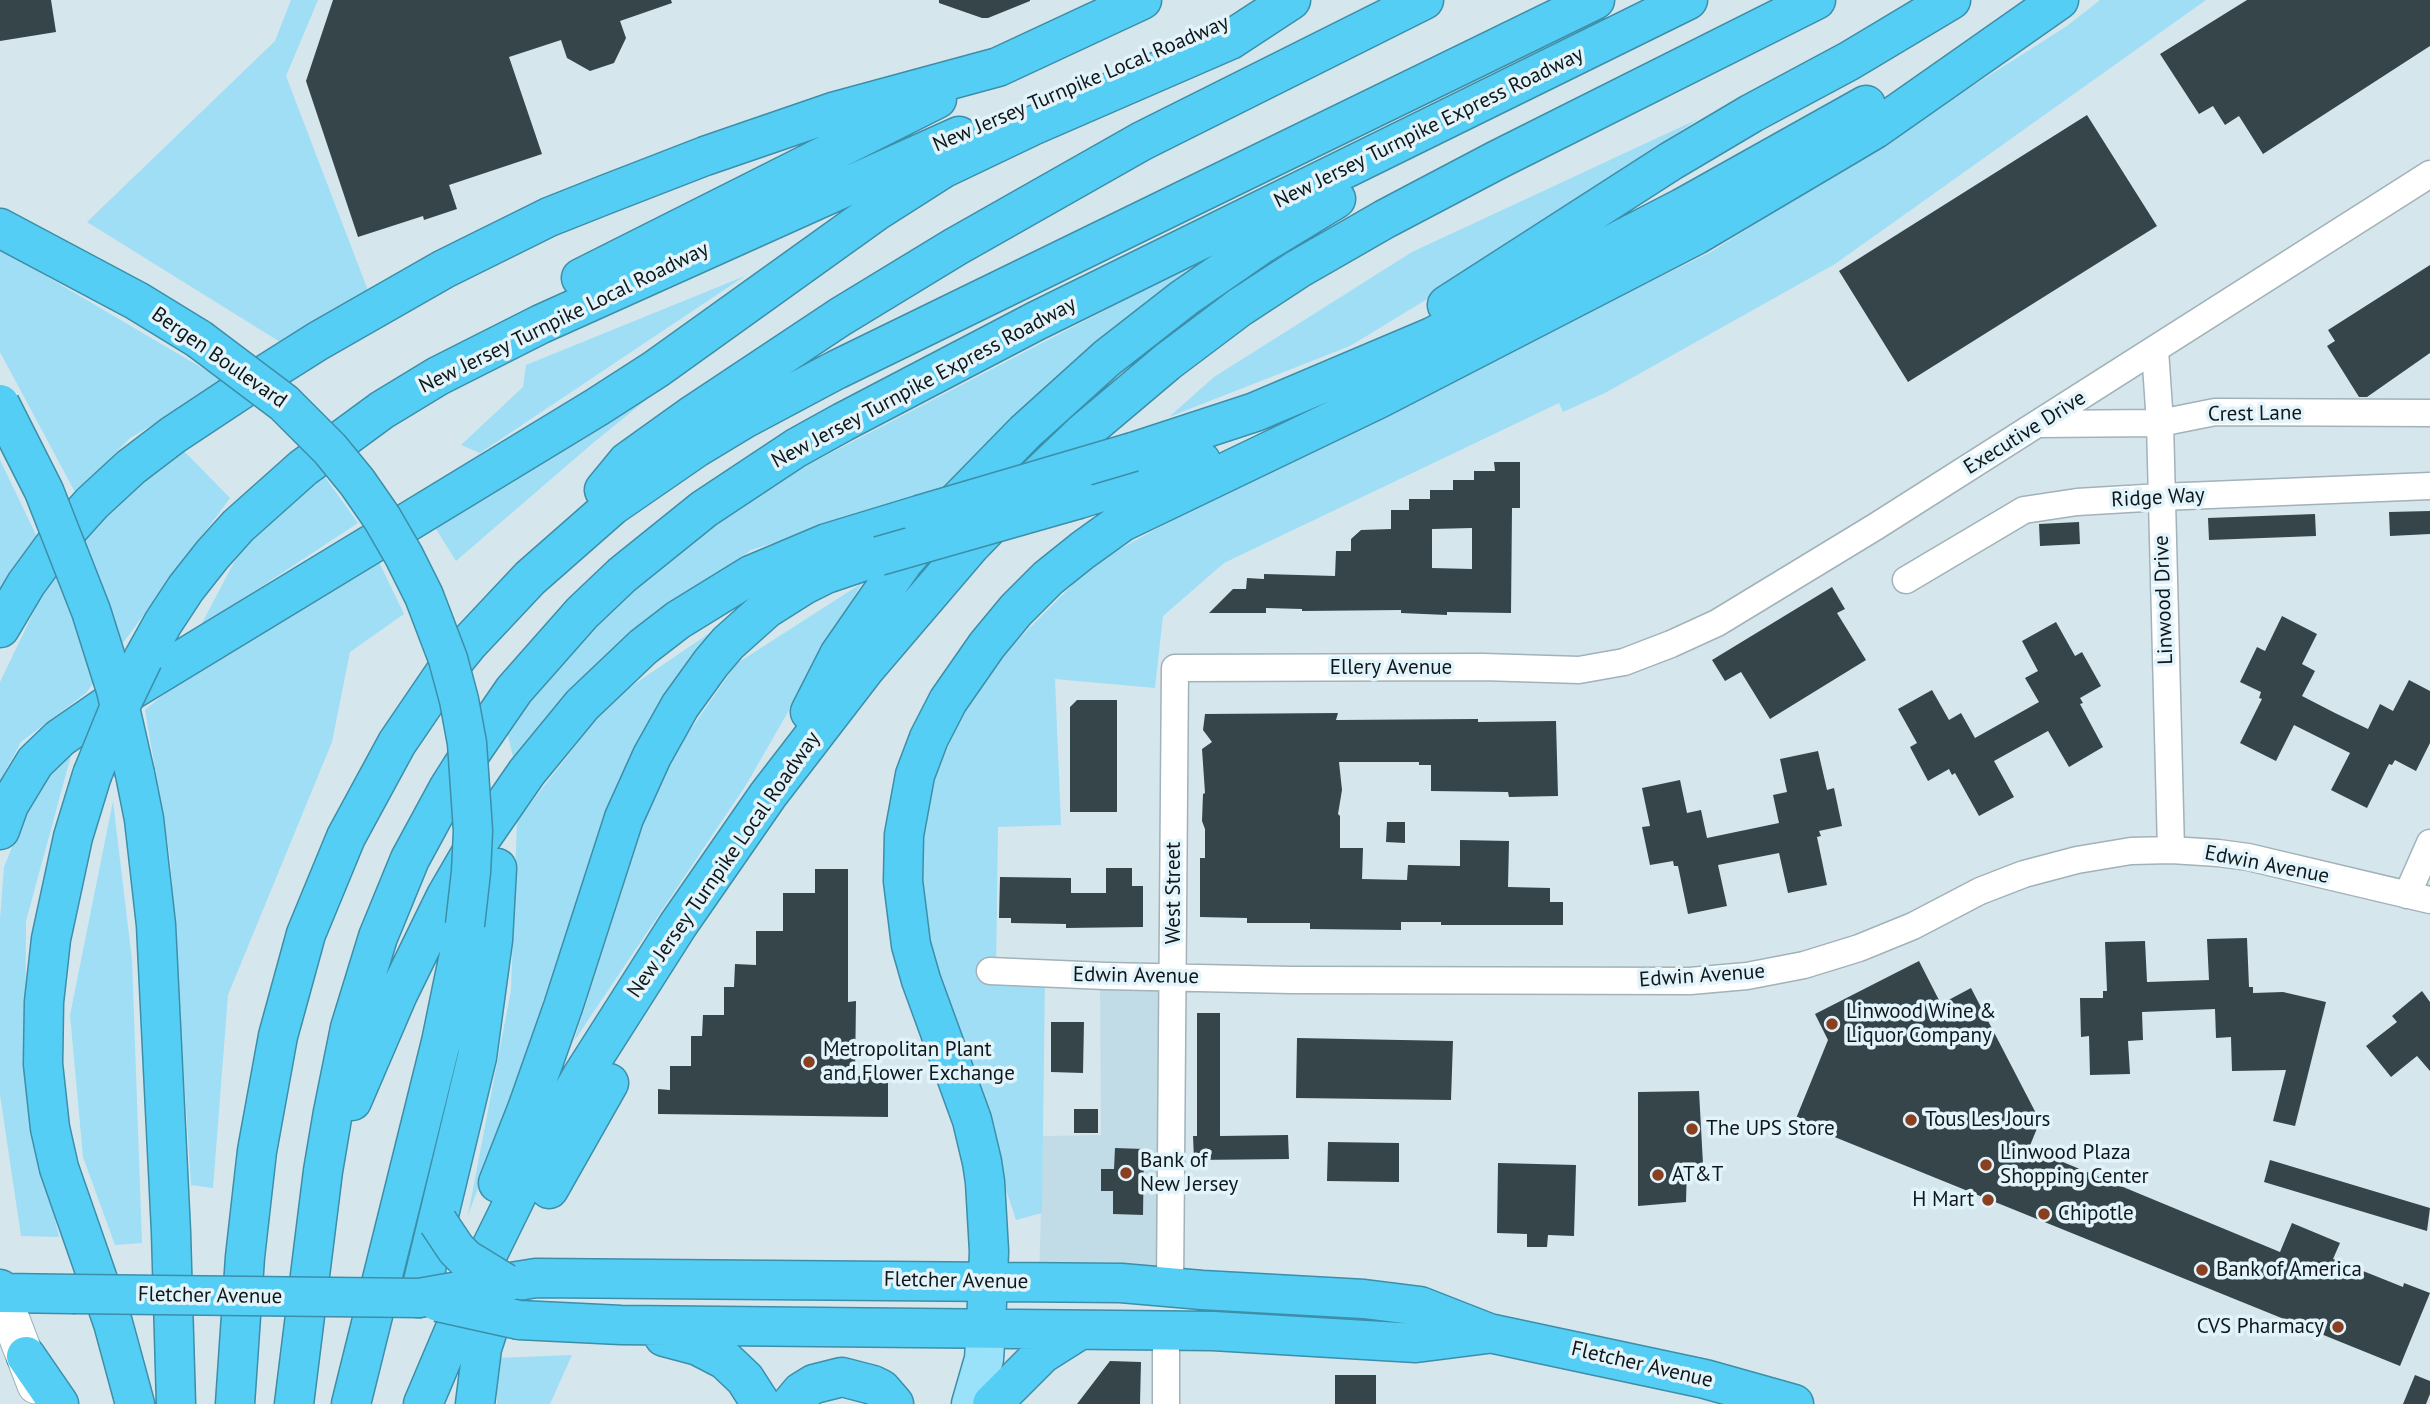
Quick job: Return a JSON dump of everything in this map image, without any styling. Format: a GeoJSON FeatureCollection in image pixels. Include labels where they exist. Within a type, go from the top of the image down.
{"type":"FeatureCollection","features":[{"type":"Feature","properties":{"kind":"highway"},"geometry":{"type":"LineString","coordinates":[[283,485],[351,407],[415,363],[998,67],[1142,0]]}},
{"type":"Feature","properties":{"kind":"highway","name":"New Jersey Turnpike Local Roadway"},"geometry":{"type":"LineString","coordinates":[[135,1404],[110,1314],[62,1178],[50,1128],[44,1065],[44,1002],[51,939],[71,846],[92,775],[112,723],[143,659],[174,606],[212,555],[245,519],[348,433],[458,365],[541,324],[908,158],[1279,0]]}},
{"type":"Feature","properties":{"kind":"highway"},"geometry":{"type":"LineString","coordinates":[[0,830],[13,797],[36,762],[60,738],[112,702],[597,407],[656,369],[875,212],[944,168],[1032,126],[1230,40],[1291,0]]}},
{"type":"Feature","properties":{"kind":"highway"},"geometry":{"type":"LineString","coordinates":[[530,578],[627,462],[802,342],[985,229],[1118,154],[1424,0]]}},
{"type":"Feature","properties":{"kind":"highway"},"geometry":{"type":"LineString","coordinates":[[1421,84],[1494,29],[1545,0]]}},
{"type":"Feature","properties":{"kind":"highway","name":"New Jersey Turnpike Express Roadway"},"geometry":{"type":"LineString","coordinates":[[235,1404],[245,1256],[260,1129],[278,1036],[306,934],[346,837],[397,743],[446,671],[530,578],[612,506],[744,419],[836,370],[1595,0]]}},
{"type":"Feature","properties":{"kind":"highway","name":"New Jersey Turnpike Express Roadway"},"geometry":{"type":"LineString","coordinates":[[294,1404],[323,1171],[350,1028],[378,937],[410,859],[448,789],[514,690],[573,623],[622,575],[704,509],[796,448],[1048,315],[1688,0]]}},
{"type":"Feature","properties":{"kind":"highway","name":"New Jersey Turnpike Local Roadway"},"geometry":{"type":"LineString","coordinates":[[423,1404],[455,1326],[512,1202],[559,1115],[659,954],[768,795],[865,669],[996,519],[1123,397],[1206,331],[1275,283],[1385,219],[1497,160],[1816,0]]}},
{"type":"Feature","properties":{"kind":"highway"},"geometry":{"type":"LineString","coordinates":[[986,1328],[988,1280],[985,1182],[978,1142],[921,981],[911,945],[904,900],[903,857],[907,814],[915,775],[925,747],[960,682],[995,635],[1048,578],[1122,523],[1369,384],[1421,322],[1630,187],[1951,0]]}},
{"type":"Feature","properties":{"kind":"highway"},"geometry":{"type":"LineString","coordinates":[[455,1326],[488,1207],[527,1109],[574,975],[624,818],[666,730],[711,663],[756,618],[804,585],[826,574],[1215,457],[1304,423],[1369,384],[1432,337],[1748,172],[1870,103],[1995,46],[2059,0]]}},
{"type":"Feature","properties":{"kind":"highway"},"geometry":{"type":"LineString","coordinates":[[0,628],[26,584],[56,543],[92,503],[131,467],[243,388],[318,341],[434,275],[549,217],[718,152],[836,111],[998,67]]}},
{"type":"Feature","properties":{"kind":"highway"},"geometry":{"type":"LineString","coordinates":[[768,795],[839,655],[876,600],[904,561],[941,518],[1025,432],[1107,358],[1184,298],[1262,244],[1418,152],[1508,89]]}},
{"type":"Feature","properties":{"kind":"highway","name":"Bergen Boulevard"},"geometry":{"type":"LineString","coordinates":[[0,228],[136,301],[200,339],[284,402],[323,441],[370,499],[415,577]]}},
{"type":"Feature","properties":{"kind":"highway"},"geometry":{"type":"LineString","coordinates":[[475,1404],[479,1363],[487,1329],[515,1257],[596,1104],[702,932],[799,796],[902,664],[1025,525],[1143,408],[1206,331]]}},
{"type":"Feature","properties":{"kind":"highway"},"geometry":{"type":"LineString","coordinates":[[323,1171],[398,994],[446,896],[471,853],[527,772],[582,705],[635,654],[678,620],[751,575],[827,543],[1133,452],[1255,412],[1369,384]]}},
{"type":"Feature","properties":{"kind":"highway"},"geometry":{"type":"LineString","coordinates":[[0,404],[44,491],[91,611],[127,732],[144,819],[156,925],[171,1232],[176,1404]]}},
{"type":"Feature","properties":{"kind":"highway"},"geometry":{"type":"LineString","coordinates":[[351,1404],[441,1042],[465,925],[471,872],[473,831],[467,743],[459,700],[448,659],[415,577]]}},
{"type":"Feature","properties":{"kind":"highway"},"geometry":{"type":"LineString","coordinates":[[415,577],[452,630],[478,695],[490,758],[496,839],[495,923],[485,1008],[467,1105],[419,1298]]}},
{"type":"Feature","properties":{"kind":"highway"},"geometry":{"type":"LineString","coordinates":[[438,1222],[456,1249],[472,1263],[521,1281]]}},
{"type":"Feature","properties":{"kind":"highway","name":"Fletcher Avenue"},"geometry":{"type":"LineString","coordinates":[[0,1291],[419,1298],[521,1281],[988,1280],[1170,1286],[1364,1299],[1420,1306],[1489,1333],[1705,1379],[1794,1404]]}},
{"type":"Feature","properties":{"kind":"highway","name":"Fletcher Avenue"},"geometry":{"type":"LineString","coordinates":[[419,1298],[519,1320],[621,1325],[1166,1330],[1300,1334],[1416,1343],[1489,1333]]}},
{"type":"Feature","properties":{"kind":"highway"},"geometry":{"type":"LineString","coordinates":[[621,1325],[698,1346],[718,1355],[745,1379],[761,1404]]}},
{"type":"Feature","properties":{"kind":"highway"},"geometry":{"type":"LineString","coordinates":[[992,1404],[1042,1354],[1080,1330]]}},
{"type":"Feature","properties":{"kind":"highway"},"geometry":{"type":"LineString","coordinates":[[26,1356],[59,1404]]}},
{"type":"Feature","properties":{"kind":"highway"},"geometry":{"type":"LineString","coordinates":[[791,1404],[801,1392],[814,1384],[842,1377],[873,1385],[894,1404]]}},
{"type":"Feature","properties":{"kind":"main road"},"geometry":{"type":"LineString","coordinates":[[0,1291],[43,1404]]}},
{"type":"Feature","properties":{"kind":"main road"},"geometry":{"type":"LineString","coordinates":[[971,1404],[984,1359],[986,1328]]}},
{"type":"Feature","properties":{"kind":"street","name":"Executive Drive"},"geometry":{"type":"LineString","coordinates":[[1606,665],[1624,662],[1671,644],[1717,622],[2039,424],[2430,174]]}},
{"type":"Feature","properties":{"kind":"street","name":"Linwood Drive"},"geometry":{"type":"LineString","coordinates":[[2155,351],[2160,423],[2171,850]]}},
{"type":"Feature","properties":{"kind":"street","name":"Crest Lane"},"geometry":{"type":"LineString","coordinates":[[2039,424],[2160,423],[2215,412],[2430,413]]}},
{"type":"Feature","properties":{"kind":"street","name":"Ridge Way"},"geometry":{"type":"LineString","coordinates":[[1906,580],[2024,510],[2077,502],[2161,497],[2430,486]]}},
{"type":"Feature","properties":{"kind":"street","name":"Ellery Avenue"},"geometry":{"type":"LineString","coordinates":[[1175,668],[1483,667],[1579,670],[1606,665]]}},
{"type":"Feature","properties":{"kind":"street","name":"West Street"},"geometry":{"type":"LineString","coordinates":[[1170,1286],[1175,668]]}},
{"type":"Feature","properties":{"kind":"street"},"geometry":{"type":"LineString","coordinates":[[2419,897],[2430,844]]}},
{"type":"Feature","properties":{"kind":"street","name":"Edwin Avenue"},"geometry":{"type":"LineString","coordinates":[[990,971],[1291,980],[1690,981],[1748,976],[1804,965],[1859,948],[1913,926],[1980,891],[2024,874],[2077,859],[2131,851],[2171,850],[2248,857],[2419,897]]}},
{"type":"Feature","properties":{"kind":"street"},"geometry":{"type":"LineString","coordinates":[[1166,1330],[1166,1404]]}},
{"type":"Feature","properties":{"kind":"shaded area"},"geometry":{"type":"Polygon","coordinates":[[[291,0],[318,0],[286,76],[372,301],[293,350],[87,222],[275,41],[291,0]]]}},
{"type":"Feature","properties":{"kind":"shaded area"},"geometry":{"type":"Polygon","coordinates":[[[2100,0],[2206,0],[1835,264],[1605,393],[1563,412],[1559,403],[1224,563],[1163,616],[1155,688],[1055,679],[1061,825],[998,827],[996,971],[1045,974],[1042,1213],[1016,1220],[928,950],[917,821],[975,683],[1093,564],[1255,474],[1711,252],[2067,26],[2100,0]]]}},
{"type":"Feature","properties":{"kind":"shaded area"},"geometry":{"type":"Polygon","coordinates":[[[1698,119],[1485,264],[1350,346],[1169,417],[1214,377],[1412,252],[1698,119]]]}},
{"type":"Feature","properties":{"kind":"shaded area"},"geometry":{"type":"Polygon","coordinates":[[[0,249],[226,382],[130,438],[76,494],[0,352],[0,249]]]}},
{"type":"Feature","properties":{"kind":"shaded area"},"geometry":{"type":"Polygon","coordinates":[[[1215,253],[963,483],[751,550],[614,650],[514,761],[506,727],[646,573],[777,481],[1215,253]]]}},
{"type":"Feature","properties":{"kind":"shaded area"},"geometry":{"type":"Polygon","coordinates":[[[745,276],[480,453],[461,445],[523,387],[526,365],[745,276]]]}},
{"type":"Feature","properties":{"kind":"shaded area"},"geometry":{"type":"Polygon","coordinates":[[[693,362],[593,443],[456,561],[431,521],[693,362]]]}},
{"type":"Feature","properties":{"kind":"shaded area"},"geometry":{"type":"Polygon","coordinates":[[[181,448],[230,498],[86,693],[21,742],[0,781],[0,682],[51,576],[87,528],[181,448]]]}},
{"type":"Feature","properties":{"kind":"shaded area"},"geometry":{"type":"Polygon","coordinates":[[[0,460],[39,541],[0,604],[0,460]]]}},
{"type":"Feature","properties":{"kind":"shaded area"},"geometry":{"type":"Polygon","coordinates":[[[322,473],[358,523],[200,627],[241,549],[322,473]]]}},
{"type":"Feature","properties":{"kind":"shaded area"},"geometry":{"type":"Polygon","coordinates":[[[378,560],[404,614],[350,652],[332,742],[228,995],[213,1188],[191,1185],[170,857],[145,710],[188,674],[378,560]]]}},
{"type":"Feature","properties":{"kind":"shaded area"},"geometry":{"type":"Polygon","coordinates":[[[862,583],[746,785],[574,1041],[659,775],[736,664],[862,583]]]}},
{"type":"Feature","properties":{"kind":"shaded area"},"geometry":{"type":"Polygon","coordinates":[[[714,630],[564,962],[468,1215],[511,990],[517,821],[611,700],[714,630]]]}},
{"type":"Feature","properties":{"kind":"shaded area"},"geometry":{"type":"Polygon","coordinates":[[[75,741],[26,921],[25,1086],[59,1237],[21,1236],[0,1095],[0,919],[4,867],[36,787],[75,741]]]}},
{"type":"Feature","properties":{"kind":"shaded area"},"geometry":{"type":"Polygon","coordinates":[[[113,801],[132,960],[142,1243],[115,1245],[83,1157],[70,1015],[113,801]]]}},
{"type":"Feature","properties":{"kind":"shaded area"},"geometry":{"type":"Polygon","coordinates":[[[1100,976],[1174,977],[1170,1286],[1039,1282],[1043,1136],[1101,1135],[1100,976]]]}},
{"type":"Feature","properties":{"kind":"shaded area"},"geometry":{"type":"Polygon","coordinates":[[[572,1355],[550,1404],[497,1404],[497,1358],[572,1355]]]}},
{"type":"Feature","properties":{"kind":"building"},"geometry":{"type":"Polygon","coordinates":[[[0,0],[51,0],[56,32],[0,41],[0,0]]]}},
{"type":"Feature","properties":{"kind":"building"},"geometry":{"type":"Polygon","coordinates":[[[333,0],[671,0],[672,3],[620,21],[626,38],[614,63],[590,71],[567,58],[561,40],[509,57],[542,154],[449,185],[457,209],[424,220],[423,216],[358,237],[306,81],[333,0]]]}},
{"type":"Feature","properties":{"kind":"building"},"geometry":{"type":"Polygon","coordinates":[[[939,0],[1030,1],[982,18],[939,3],[939,0]]]}},
{"type":"Feature","properties":{"kind":"building"},"geometry":{"type":"Polygon","coordinates":[[[2247,0],[2430,0],[2430,46],[2263,154],[2239,116],[2225,125],[2213,106],[2199,114],[2160,54],[2247,0]]]}},
{"type":"Feature","properties":{"kind":"building"},"geometry":{"type":"Polygon","coordinates":[[[2087,115],[2157,226],[1908,382],[1839,271],[2087,115]]]}},
{"type":"Feature","properties":{"kind":"building"},"geometry":{"type":"Polygon","coordinates":[[[2430,265],[2430,353],[2367,397],[2359,397],[2327,346],[2335,341],[2328,330],[2430,265]]]}},
{"type":"Feature","properties":{"kind":"building"},"geometry":{"type":"Polygon","coordinates":[[[1494,462],[1520,462],[1520,508],[1512,508],[1511,613],[1447,612],[1447,615],[1401,613],[1401,610],[1302,611],[1266,608],[1266,613],[1209,613],[1233,589],[1246,589],[1247,578],[1264,579],[1264,574],[1335,576],[1336,551],[1351,551],[1351,539],[1361,530],[1391,529],[1391,510],[1409,510],[1409,499],[1430,499],[1430,490],[1453,490],[1453,480],[1474,480],[1474,471],[1495,471],[1494,462]],[[1472,528],[1432,529],[1432,568],[1472,569],[1472,528]]]}},
{"type":"Feature","properties":{"kind":"building"},"geometry":{"type":"Polygon","coordinates":[[[2430,511],[2430,534],[2390,536],[2389,512],[2430,511]]]}},
{"type":"Feature","properties":{"kind":"building"},"geometry":{"type":"Polygon","coordinates":[[[2315,514],[2316,536],[2209,540],[2208,518],[2315,514]]]}},
{"type":"Feature","properties":{"kind":"building"},"geometry":{"type":"Polygon","coordinates":[[[2079,522],[2080,544],[2040,546],[2039,524],[2079,522]]]}},
{"type":"Feature","properties":{"kind":"building"},"geometry":{"type":"Polygon","coordinates":[[[1832,587],[1845,609],[1837,613],[1866,660],[1770,719],[1741,672],[1725,681],[1712,660],[1832,587]]]}},
{"type":"Feature","properties":{"kind":"building"},"geometry":{"type":"Polygon","coordinates":[[[2282,616],[2317,634],[2302,664],[2315,671],[2302,696],[2335,713],[2368,729],[2380,704],[2393,711],[2409,680],[2430,691],[2430,743],[2416,771],[2395,760],[2392,765],[2389,764],[2367,808],[2331,790],[2350,753],[2294,725],[2276,761],[2240,743],[2262,699],[2259,698],[2261,692],[2240,682],[2257,647],[2265,651],[2282,616]]]}},
{"type":"Feature","properties":{"kind":"building"},"geometry":{"type":"Polygon","coordinates":[[[2056,622],[2075,656],[2082,652],[2101,686],[2080,698],[2083,703],[2080,704],[2103,747],[2069,767],[2048,731],[1994,761],[2014,797],[1979,816],[1955,773],[1952,775],[1949,769],[1928,781],[1910,747],[1917,743],[1898,709],[1932,690],[1949,720],[1961,713],[1975,738],[2039,702],[2025,678],[2038,671],[2022,641],[2056,622]]]}},
{"type":"Feature","properties":{"kind":"building"},"geometry":{"type":"Polygon","coordinates":[[[1077,700],[1117,700],[1117,812],[1070,812],[1070,707],[1077,700]]]}},
{"type":"Feature","properties":{"kind":"building"},"geometry":{"type":"Polygon","coordinates":[[[1338,713],[1336,720],[1556,721],[1558,796],[1509,797],[1508,792],[1431,791],[1431,765],[1419,765],[1419,762],[1339,762],[1342,790],[1338,814],[1340,848],[1363,848],[1362,879],[1407,880],[1408,865],[1460,866],[1460,840],[1509,841],[1508,887],[1550,888],[1550,902],[1563,902],[1563,925],[1441,925],[1441,922],[1401,922],[1401,930],[1310,929],[1310,923],[1247,923],[1247,918],[1200,917],[1200,858],[1205,858],[1202,749],[1212,742],[1203,730],[1205,714],[1338,713]]]}},
{"type":"Feature","properties":{"kind":"building"},"geometry":{"type":"Polygon","coordinates":[[[1818,751],[1827,790],[1834,788],[1842,826],[1819,831],[1821,836],[1817,837],[1827,885],[1788,893],[1779,853],[1718,865],[1727,906],[1688,914],[1678,866],[1674,866],[1673,861],[1650,865],[1642,827],[1650,826],[1642,788],[1680,780],[1687,813],[1701,810],[1707,838],[1779,823],[1773,795],[1787,792],[1780,759],[1818,751]]]}},
{"type":"Feature","properties":{"kind":"building"},"geometry":{"type":"Polygon","coordinates":[[[1387,822],[1405,822],[1405,843],[1386,842],[1387,822]]]}},
{"type":"Feature","properties":{"kind":"building"},"geometry":{"type":"Polygon","coordinates":[[[1106,868],[1132,868],[1132,886],[1143,886],[1143,927],[1066,928],[1066,924],[1011,923],[1011,918],[999,918],[1000,877],[1071,878],[1071,893],[1106,893],[1106,868]]]}},
{"type":"Feature","properties":{"kind":"building"},"geometry":{"type":"Polygon","coordinates":[[[815,869],[848,869],[848,1002],[856,1001],[855,1076],[888,1077],[888,1117],[658,1114],[658,1089],[670,1090],[670,1066],[691,1066],[691,1036],[702,1036],[703,1015],[724,1015],[724,987],[734,987],[735,964],[756,965],[756,931],[783,931],[783,893],[815,893],[815,869]]]}},
{"type":"Feature","properties":{"kind":"building"},"geometry":{"type":"Polygon","coordinates":[[[2247,938],[2249,987],[2253,987],[2253,993],[2283,992],[2326,1002],[2295,1126],[2273,1121],[2286,1070],[2232,1071],[2231,1037],[2216,1038],[2215,1009],[2142,1012],[2143,1040],[2128,1041],[2130,1074],[2090,1075],[2089,1036],[2081,1037],[2080,998],[2103,998],[2103,991],[2107,991],[2105,942],[2145,941],[2147,982],[2209,980],[2207,939],[2247,938]]]}},
{"type":"Feature","properties":{"kind":"building","name":"Linwood Plaza Shopping Center"},"geometry":{"type":"Polygon","coordinates":[[[1919,961],[1941,1004],[1971,988],[2040,1121],[2029,1148],[2280,1252],[2292,1223],[2340,1243],[2333,1259],[2403,1287],[2404,1283],[2430,1293],[2400,1366],[1795,1121],[1828,1040],[1815,1014],[1919,961]]]}},
{"type":"Feature","properties":{"kind":"building"},"geometry":{"type":"Polygon","coordinates":[[[2422,991],[2430,1002],[2430,1071],[2417,1056],[2391,1077],[2366,1046],[2397,1022],[2392,1016],[2422,991]]]}},
{"type":"Feature","properties":{"kind":"building"},"geometry":{"type":"Polygon","coordinates":[[[1197,1013],[1220,1013],[1220,1136],[1288,1135],[1289,1159],[1194,1160],[1193,1136],[1197,1136],[1197,1013]]]}},
{"type":"Feature","properties":{"kind":"building"},"geometry":{"type":"Polygon","coordinates":[[[1051,1022],[1084,1022],[1083,1073],[1051,1072],[1051,1022]]]}},
{"type":"Feature","properties":{"kind":"building"},"geometry":{"type":"Polygon","coordinates":[[[1297,1038],[1453,1041],[1451,1100],[1296,1098],[1297,1038]]]}},
{"type":"Feature","properties":{"kind":"building"},"geometry":{"type":"Polygon","coordinates":[[[1699,1091],[1703,1164],[1687,1165],[1686,1202],[1638,1206],[1638,1092],[1699,1091]]]}},
{"type":"Feature","properties":{"kind":"building"},"geometry":{"type":"Polygon","coordinates":[[[1074,1109],[1098,1109],[1098,1133],[1074,1133],[1074,1109]]]}},
{"type":"Feature","properties":{"kind":"building"},"geometry":{"type":"Polygon","coordinates":[[[1328,1142],[1399,1143],[1399,1182],[1327,1181],[1328,1142]]]}},
{"type":"Feature","properties":{"kind":"building"},"geometry":{"type":"Polygon","coordinates":[[[1115,1148],[1144,1149],[1143,1215],[1113,1214],[1113,1191],[1101,1191],[1101,1169],[1114,1169],[1115,1148]]]}},
{"type":"Feature","properties":{"kind":"building"},"geometry":{"type":"Polygon","coordinates":[[[2270,1160],[2430,1208],[2427,1231],[2264,1182],[2270,1160]]]}},
{"type":"Feature","properties":{"kind":"building"},"geometry":{"type":"Polygon","coordinates":[[[1498,1163],[1576,1165],[1574,1236],[1548,1235],[1547,1247],[1527,1247],[1527,1234],[1497,1233],[1498,1163]]]}},
{"type":"Feature","properties":{"kind":"building"},"geometry":{"type":"Polygon","coordinates":[[[1110,1361],[1141,1362],[1140,1404],[1077,1404],[1110,1361]]]}},
{"type":"Feature","properties":{"kind":"building"},"geometry":{"type":"Polygon","coordinates":[[[1335,1375],[1376,1375],[1376,1404],[1335,1404],[1335,1375]]]}},
{"type":"Feature","properties":{"kind":"building"},"geometry":{"type":"Polygon","coordinates":[[[2415,1375],[2430,1381],[2430,1394],[2426,1404],[2403,1404],[2415,1375]]]}},
{"type":"Feature","properties":{"kind":"place","name":"Linwood Wine & Liquor Company"},"geometry":{"type":"Point","coordinates":[1832,1024]}},
{"type":"Feature","properties":{"kind":"place","name":"Metropolitan Plant and Flower Exchange"},"geometry":{"type":"Point","coordinates":[809,1062]}},
{"type":"Feature","properties":{"kind":"place","name":"Tous Les Jours"},"geometry":{"type":"Point","coordinates":[1911,1120]}},
{"type":"Feature","properties":{"kind":"place","name":"The UPS Store"},"geometry":{"type":"Point","coordinates":[1692,1129]}},
{"type":"Feature","properties":{"kind":"place","name":"Linwood Plaza Shopping Center"},"geometry":{"type":"Point","coordinates":[1986,1165]}},
{"type":"Feature","properties":{"kind":"place","name":"Bank of New Jersey"},"geometry":{"type":"Point","coordinates":[1126,1173]}},
{"type":"Feature","properties":{"kind":"place","name":"AT&T"},"geometry":{"type":"Point","coordinates":[1658,1175]}},
{"type":"Feature","properties":{"kind":"place","name":"H Mart"},"geometry":{"type":"Point","coordinates":[1988,1200]}},
{"type":"Feature","properties":{"kind":"place","name":"Chipotle"},"geometry":{"type":"Point","coordinates":[2044,1214]}},
{"type":"Feature","properties":{"kind":"place","name":"Bank of America"},"geometry":{"type":"Point","coordinates":[2202,1270]}},
{"type":"Feature","properties":{"kind":"place","name":"CVS Pharmacy"},"geometry":{"type":"Point","coordinates":[2338,1327]}}]}
